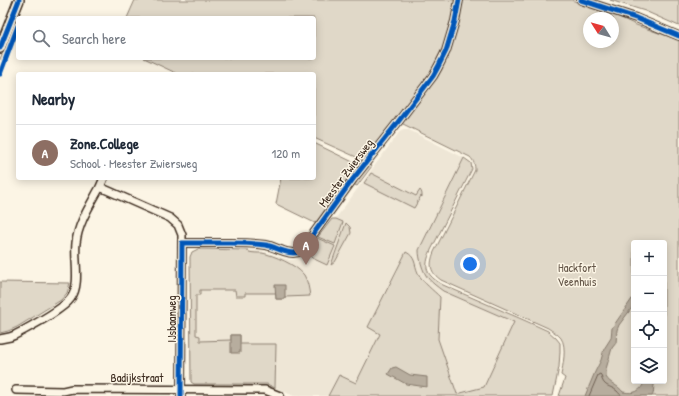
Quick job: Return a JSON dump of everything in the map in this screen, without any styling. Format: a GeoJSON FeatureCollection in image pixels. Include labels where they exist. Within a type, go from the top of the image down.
{"type":"FeatureCollection","features":[{"type":"Feature","properties":{"kind":"street"},"geometry":{"type":"LineString","coordinates":[[0,48],[19,0]]}},
{"type":"Feature","properties":{"kind":"street","name":"Meester Zwiersweg"},"geometry":{"type":"LineString","coordinates":[[182,243],[254,243],[286,252],[298,253],[301,251],[352,179],[433,76],[441,62],[448,44],[455,21],[459,0]]}},
{"type":"Feature","properties":{"kind":"street"},"geometry":{"type":"LineString","coordinates":[[581,0],[636,18],[679,36]]}},
{"type":"Feature","properties":{"kind":"street"},"geometry":{"type":"LineString","coordinates":[[0,339],[15,335],[62,307],[71,299],[76,288],[76,244],[78,235],[81,225],[103,180]]}},
{"type":"Feature","properties":{"kind":"street","name":"IJsbaanweg"},"geometry":{"type":"LineString","coordinates":[[100,187],[170,218],[178,225],[182,235],[181,393]]}},
{"type":"Feature","properties":{"kind":"street","name":"Badijkstraat"},"geometry":{"type":"LineString","coordinates":[[16,390],[63,391],[72,389],[181,393],[265,390],[280,396]]}},
{"type":"Feature","properties":{"kind":"shaded area"},"geometry":{"type":"Polygon","coordinates":[[[407,129],[464,158],[419,250],[419,255],[423,270],[443,291],[514,322],[484,388],[447,396],[294,396],[267,384],[193,384],[190,379],[190,257],[192,252],[198,249],[259,250],[290,260],[304,256],[331,220],[336,218],[401,130],[407,129]]]}},
{"type":"Feature","properties":{"kind":"green space"},"geometry":{"type":"Polygon","coordinates":[[[135,0],[456,0],[446,42],[435,66],[415,95],[363,160],[316,139],[316,72],[174,72],[148,60],[316,60],[316,16],[128,16],[135,0]]]}},
{"type":"Feature","properties":{"kind":"green space","name":"Hackfort Veenhuis"},"geometry":{"type":"Polygon","coordinates":[[[461,0],[571,0],[608,12],[583,12],[583,48],[619,48],[619,17],[636,25],[679,40],[679,396],[559,396],[565,378],[561,375],[564,346],[561,338],[557,334],[548,328],[441,280],[433,271],[431,261],[434,252],[475,170],[474,165],[470,157],[401,123],[448,54],[454,36],[461,0]]]}},
{"type":"Feature","properties":{"kind":"green space"},"geometry":{"type":"Polygon","coordinates":[[[610,0],[679,0],[679,26],[645,11],[610,0]]]}},
{"type":"Feature","properties":{"kind":"green space"},"geometry":{"type":"Polygon","coordinates":[[[16,22],[16,28],[4,60],[0,59],[16,22]]]}},
{"type":"Feature","properties":{"kind":"green space"},"geometry":{"type":"Polygon","coordinates":[[[316,144],[359,165],[317,224],[276,204],[281,180],[316,180],[316,144]]]}},
{"type":"Feature","properties":{"kind":"green space"},"geometry":{"type":"Polygon","coordinates":[[[464,158],[471,163],[472,169],[431,250],[427,262],[428,270],[433,278],[443,285],[548,331],[556,338],[560,343],[560,352],[559,367],[553,396],[328,396],[339,375],[356,383],[380,334],[368,327],[406,252],[412,256],[418,273],[423,280],[440,297],[438,339],[457,394],[484,387],[514,322],[443,291],[427,276],[419,254],[419,250],[464,158]]]}},
{"type":"Feature","properties":{"kind":"green space"},"geometry":{"type":"Polygon","coordinates":[[[367,164],[372,166],[357,186],[353,184],[367,164]]]}},
{"type":"Feature","properties":{"kind":"green space"},"geometry":{"type":"Polygon","coordinates":[[[371,173],[416,196],[420,190],[422,197],[421,196],[414,208],[364,183],[371,173]]]}},
{"type":"Feature","properties":{"kind":"green space"},"geometry":{"type":"Polygon","coordinates":[[[332,219],[343,222],[335,244],[318,237],[332,219]]]}},
{"type":"Feature","properties":{"kind":"green space"},"geometry":{"type":"Polygon","coordinates":[[[346,223],[350,227],[351,233],[335,262],[331,265],[346,223]]]}},
{"type":"Feature","properties":{"kind":"green space"},"geometry":{"type":"Polygon","coordinates":[[[317,238],[335,246],[327,265],[309,255],[309,250],[317,238]]]}},
{"type":"Feature","properties":{"kind":"green space"},"geometry":{"type":"Polygon","coordinates":[[[198,249],[248,250],[249,252],[267,254],[291,264],[304,275],[310,296],[285,297],[285,299],[276,299],[276,293],[245,293],[245,296],[236,296],[235,290],[200,290],[200,295],[196,295],[196,335],[200,336],[200,341],[231,340],[231,335],[240,335],[240,344],[276,344],[275,388],[267,384],[194,384],[191,382],[190,257],[192,252],[198,249]]]}},
{"type":"Feature","properties":{"kind":"green space"},"geometry":{"type":"Polygon","coordinates":[[[0,282],[70,283],[67,293],[61,300],[17,327],[0,333],[0,282]]]}},
{"type":"Feature","properties":{"kind":"water"},"geometry":{"type":"Polygon","coordinates":[[[275,285],[285,285],[285,299],[276,299],[275,285]]]}},
{"type":"Feature","properties":{"kind":"water"},"geometry":{"type":"Polygon","coordinates":[[[631,300],[631,309],[617,330],[616,343],[612,348],[606,369],[606,377],[623,392],[627,393],[639,390],[643,384],[654,384],[652,396],[585,396],[601,360],[604,349],[611,338],[612,328],[631,300]]]}},
{"type":"Feature","properties":{"kind":"water"},"geometry":{"type":"Polygon","coordinates":[[[231,335],[240,335],[240,353],[231,353],[231,335]]]}},
{"type":"Feature","properties":{"kind":"water"},"geometry":{"type":"Polygon","coordinates":[[[396,367],[410,375],[427,377],[427,387],[406,384],[388,374],[392,368],[396,367]]]}},
{"type":"Feature","properties":{"kind":"cycle path"},"geometry":{"type":"LineString","coordinates":[[0,48],[19,0]]}},
{"type":"Feature","properties":{"kind":"cycle path"},"geometry":{"type":"LineString","coordinates":[[181,396],[182,243],[252,243],[266,245],[292,253],[301,251],[353,179],[433,76],[446,51],[455,21],[459,0]]}},
{"type":"Feature","properties":{"kind":"cycle path"},"geometry":{"type":"LineString","coordinates":[[581,0],[636,18],[679,36]]}},
{"type":"Feature","properties":{"kind":"cycle path"},"geometry":{"type":"LineString","coordinates":[[0,74],[16,31]]}},
{"type":"Feature","properties":{"kind":"place","name":"Zone.College"},"geometry":{"type":"Point","coordinates":[306,265]}}]}
